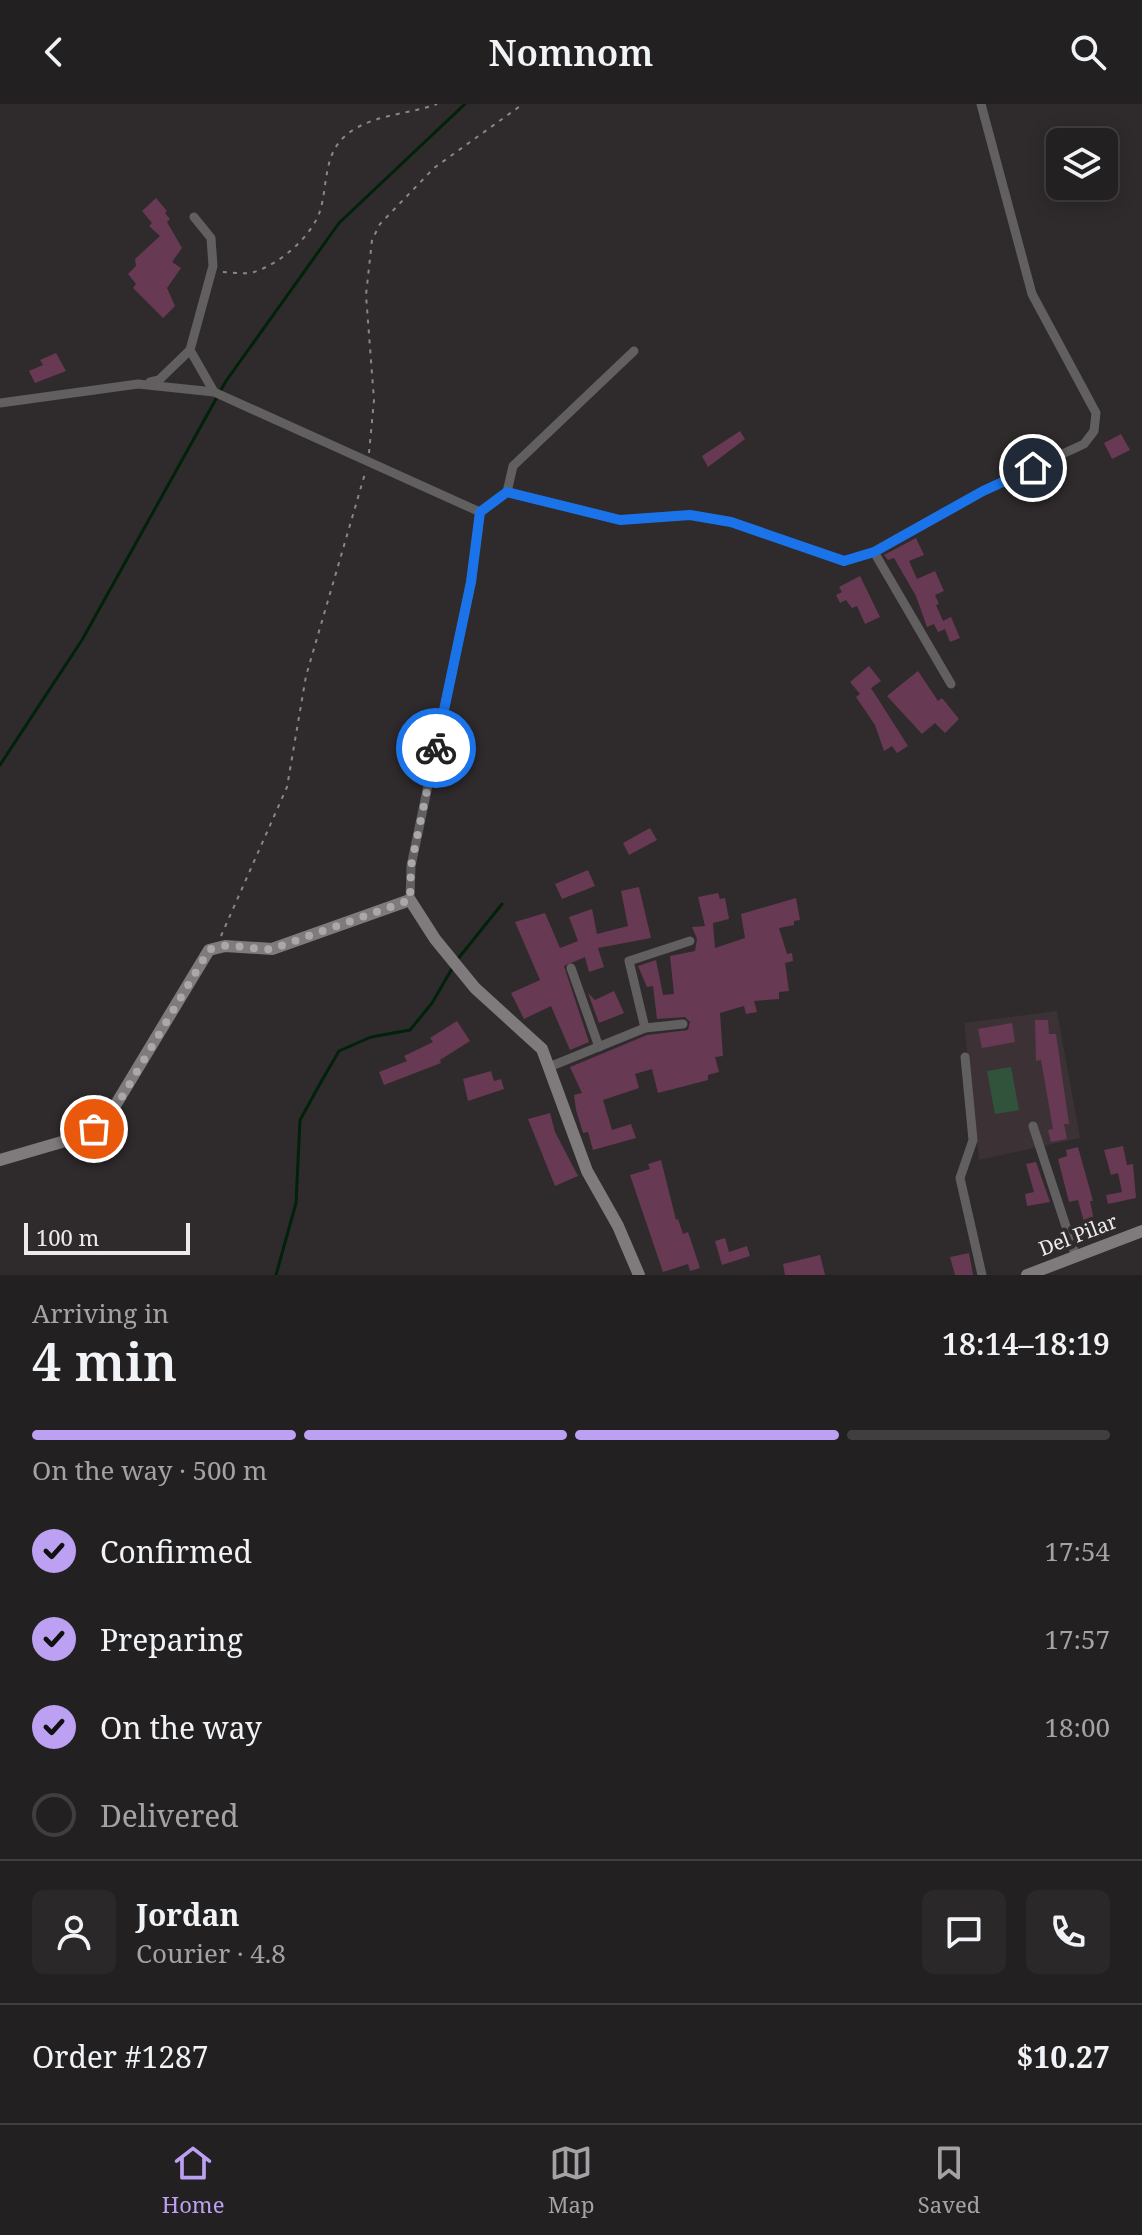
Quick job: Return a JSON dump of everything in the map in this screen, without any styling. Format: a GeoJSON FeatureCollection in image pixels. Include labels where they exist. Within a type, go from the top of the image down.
{"type":"FeatureCollection","features":[{"type":"Feature","properties":{"kind":"street"},"geometry":{"type":"LineString","coordinates":[[507,492],[620,520],[690,515],[731,522],[844,561],[874,552],[983,491],[1084,444],[1094,431],[1096,413],[1032,294],[981,104]]}},
{"type":"Feature","properties":{"kind":"street"},"geometry":{"type":"LineString","coordinates":[[0,403],[159,380],[190,350],[213,266],[211,238],[194,217]]}},
{"type":"Feature","properties":{"kind":"street"},"geometry":{"type":"LineString","coordinates":[[190,350],[214,392]]}},
{"type":"Feature","properties":{"kind":"street"},"geometry":{"type":"LineString","coordinates":[[634,351],[513,466],[507,492],[480,512],[471,582],[411,866],[410,900],[435,939],[475,988],[542,1049],[587,1171],[618,1226],[639,1275]]}},
{"type":"Feature","properties":{"kind":"street"},"geometry":{"type":"LineString","coordinates":[[138,384],[214,392],[369,459],[480,512]]}},
{"type":"Feature","properties":{"kind":"street"},"geometry":{"type":"LineString","coordinates":[[874,552],[951,684]]}},
{"type":"Feature","properties":{"kind":"street"},"geometry":{"type":"LineString","coordinates":[[0,1160],[79,1137],[107,1119],[204,956],[216,946],[272,949],[410,900]]}},
{"type":"Feature","properties":{"kind":"street"},"geometry":{"type":"LineString","coordinates":[[645,1028],[629,961],[690,941]]}},
{"type":"Feature","properties":{"kind":"street"},"geometry":{"type":"LineString","coordinates":[[571,968],[599,1047]]}},
{"type":"Feature","properties":{"kind":"street"},"geometry":{"type":"LineString","coordinates":[[549,1067],[645,1028],[683,1024]]}},
{"type":"Feature","properties":{"kind":"street"},"geometry":{"type":"LineString","coordinates":[[965,1057],[973,1140],[960,1178],[982,1275]]}},
{"type":"Feature","properties":{"kind":"street"},"geometry":{"type":"LineString","coordinates":[[1033,1126],[1076,1257]]}},
{"type":"Feature","properties":{"kind":"street","name":"Del Pilar"},"geometry":{"type":"LineString","coordinates":[[1027,1275],[1142,1231]]}},
{"type":"Feature","properties":{"kind":"path"},"geometry":{"type":"LineString","coordinates":[[213,266],[221,272],[253,273],[294,248],[319,213],[328,161],[345,136],[394,113],[415,112],[437,104]]}},
{"type":"Feature","properties":{"kind":"path"},"geometry":{"type":"LineString","coordinates":[[216,946],[287,787],[306,676],[369,459],[374,400],[366,295],[372,240],[380,224],[434,168],[523,104]]}},
{"type":"Feature","properties":{"kind":"shaded area"},"geometry":{"type":"Polygon","coordinates":[[[1057,1011],[1080,1138],[979,1160],[964,1023],[1057,1011]]]}},
{"type":"Feature","properties":{"kind":"green space"},"geometry":{"type":"Polygon","coordinates":[[[1011,1067],[1019,1110],[995,1114],[987,1071],[1011,1067]]]}},
{"type":"Feature","properties":{"kind":"building"},"geometry":{"type":"Polygon","coordinates":[[[156,198],[167,211],[165,213],[170,219],[167,222],[182,248],[172,262],[181,268],[167,288],[175,306],[163,318],[133,288],[136,284],[128,274],[136,266],[135,259],[160,236],[149,226],[152,223],[142,211],[156,198]]]}},
{"type":"Feature","properties":{"kind":"building"},"geometry":{"type":"Polygon","coordinates":[[[56,353],[66,371],[35,383],[29,371],[43,365],[40,360],[56,353]]]}},
{"type":"Feature","properties":{"kind":"building"},"geometry":{"type":"Polygon","coordinates":[[[740,431],[745,439],[708,467],[702,456],[740,431]]]}},
{"type":"Feature","properties":{"kind":"building"},"geometry":{"type":"Polygon","coordinates":[[[1121,434],[1130,450],[1112,459],[1104,443],[1121,434]]]}},
{"type":"Feature","properties":{"kind":"building"},"geometry":{"type":"Polygon","coordinates":[[[916,538],[924,555],[909,561],[917,579],[935,571],[944,591],[935,595],[939,604],[936,605],[943,621],[951,617],[960,638],[950,642],[945,629],[938,632],[934,624],[927,627],[916,596],[894,558],[888,560],[884,555],[916,538]]]}},
{"type":"Feature","properties":{"kind":"building"},"geometry":{"type":"Polygon","coordinates":[[[860,576],[880,617],[865,624],[857,606],[852,608],[846,600],[840,603],[836,595],[842,592],[839,587],[860,576]]]}},
{"type":"Feature","properties":{"kind":"building"},"geometry":{"type":"Polygon","coordinates":[[[869,666],[881,681],[871,688],[908,746],[897,753],[892,746],[884,751],[875,725],[856,697],[860,694],[850,682],[869,666]]]}},
{"type":"Feature","properties":{"kind":"building"},"geometry":{"type":"Polygon","coordinates":[[[918,671],[938,701],[942,698],[959,719],[945,733],[935,723],[922,734],[887,696],[918,671]]]}},
{"type":"Feature","properties":{"kind":"building"},"geometry":{"type":"Polygon","coordinates":[[[650,828],[657,840],[629,855],[623,843],[650,828]]]}},
{"type":"Feature","properties":{"kind":"building"},"geometry":{"type":"Polygon","coordinates":[[[588,870],[595,886],[562,899],[555,884],[588,870]]]}},
{"type":"Feature","properties":{"kind":"building"},"geometry":{"type":"Polygon","coordinates":[[[639,887],[651,938],[598,948],[604,967],[589,972],[585,957],[564,966],[589,1042],[570,1050],[551,1006],[524,1019],[511,993],[540,980],[515,922],[545,913],[560,948],[578,941],[569,917],[592,909],[597,934],[628,926],[621,891],[639,887]]]}},
{"type":"Feature","properties":{"kind":"building"},"geometry":{"type":"Polygon","coordinates":[[[718,893],[720,899],[725,898],[729,919],[713,923],[715,948],[745,938],[741,914],[796,898],[800,920],[794,921],[794,925],[779,928],[787,954],[792,953],[793,961],[785,963],[789,991],[779,992],[779,999],[754,1001],[757,1012],[746,1014],[744,1006],[720,1013],[723,1056],[715,1057],[719,1072],[708,1075],[708,1080],[658,1093],[652,1069],[635,1074],[639,1088],[603,1100],[612,1130],[631,1124],[636,1138],[593,1150],[588,1132],[583,1133],[576,1110],[574,1095],[582,1093],[570,1067],[647,1035],[688,1030],[690,1022],[685,1017],[657,1019],[653,986],[647,987],[638,966],[656,960],[663,995],[674,994],[670,956],[695,951],[697,939],[692,927],[705,926],[698,897],[718,893]]]}},
{"type":"Feature","properties":{"kind":"building"},"geometry":{"type":"Polygon","coordinates":[[[614,991],[624,1013],[599,1023],[588,993],[595,1000],[614,991]]]}},
{"type":"Feature","properties":{"kind":"building"},"geometry":{"type":"Polygon","coordinates":[[[1035,1020],[1048,1020],[1049,1034],[1056,1034],[1069,1124],[1064,1124],[1067,1139],[1051,1142],[1048,1130],[1053,1129],[1041,1060],[1036,1061],[1035,1020]]]}},
{"type":"Feature","properties":{"kind":"building"},"geometry":{"type":"Polygon","coordinates":[[[457,1021],[470,1041],[440,1060],[441,1063],[384,1085],[379,1072],[407,1061],[404,1056],[433,1042],[430,1038],[457,1021]]]}},
{"type":"Feature","properties":{"kind":"building"},"geometry":{"type":"Polygon","coordinates":[[[1012,1023],[1015,1042],[982,1048],[978,1029],[1012,1023]]]}},
{"type":"Feature","properties":{"kind":"building"},"geometry":{"type":"Polygon","coordinates":[[[491,1071],[494,1081],[501,1079],[504,1089],[468,1101],[463,1079],[491,1071]]]}},
{"type":"Feature","properties":{"kind":"building"},"geometry":{"type":"Polygon","coordinates":[[[550,1113],[555,1132],[578,1176],[555,1186],[528,1119],[550,1113]]]}},
{"type":"Feature","properties":{"kind":"building"},"geometry":{"type":"Polygon","coordinates":[[[1123,1146],[1127,1165],[1133,1164],[1136,1198],[1108,1204],[1106,1195],[1122,1192],[1118,1173],[1111,1175],[1104,1150],[1123,1146]]]}},
{"type":"Feature","properties":{"kind":"building"},"geometry":{"type":"Polygon","coordinates":[[[1078,1147],[1093,1201],[1090,1201],[1094,1220],[1084,1222],[1078,1200],[1069,1202],[1058,1159],[1067,1156],[1066,1150],[1078,1147]]]}},
{"type":"Feature","properties":{"kind":"building"},"geometry":{"type":"Polygon","coordinates":[[[661,1160],[676,1220],[683,1234],[688,1232],[700,1268],[690,1271],[688,1264],[663,1272],[630,1175],[650,1169],[648,1164],[661,1160]]]}},
{"type":"Feature","properties":{"kind":"building"},"geometry":{"type":"Polygon","coordinates":[[[1036,1162],[1050,1202],[1027,1206],[1025,1194],[1034,1192],[1026,1164],[1036,1162]]]}},
{"type":"Feature","properties":{"kind":"building"},"geometry":{"type":"Polygon","coordinates":[[[725,1238],[729,1252],[747,1246],[750,1256],[722,1265],[715,1241],[725,1238]]]}},
{"type":"Feature","properties":{"kind":"building"},"geometry":{"type":"Polygon","coordinates":[[[969,1253],[973,1275],[955,1275],[950,1257],[969,1253]]]}},
{"type":"Feature","properties":{"kind":"building"},"geometry":{"type":"Polygon","coordinates":[[[820,1255],[825,1275],[785,1275],[783,1264],[820,1255]]]}},
{"type":"Feature","properties":{"kind":"waterway"},"geometry":{"type":"LineString","coordinates":[[0,765],[82,640],[226,381],[339,223],[465,104]]}},
{"type":"Feature","properties":{"kind":"waterway"},"geometry":{"type":"LineString","coordinates":[[457,960],[502,904]]}},
{"type":"Feature","properties":{"kind":"waterway"},"geometry":{"type":"LineString","coordinates":[[276,1275],[296,1203],[300,1120],[321,1082],[339,1051],[371,1037],[410,1030],[432,1003],[453,967]]}},
{"type":"Feature","properties":{"kind":"way so far"},"geometry":{"type":"LineString","coordinates":[[94,1129],[116,1107],[209,950],[216,946],[255,951],[272,949],[410,900],[411,866],[436,748]]}},
{"type":"Feature","properties":{"kind":"route"},"geometry":{"type":"LineString","coordinates":[[436,748],[471,582],[480,512],[507,492],[620,520],[690,515],[731,522],[844,561],[874,552],[983,491],[1033,468]]}}]}
